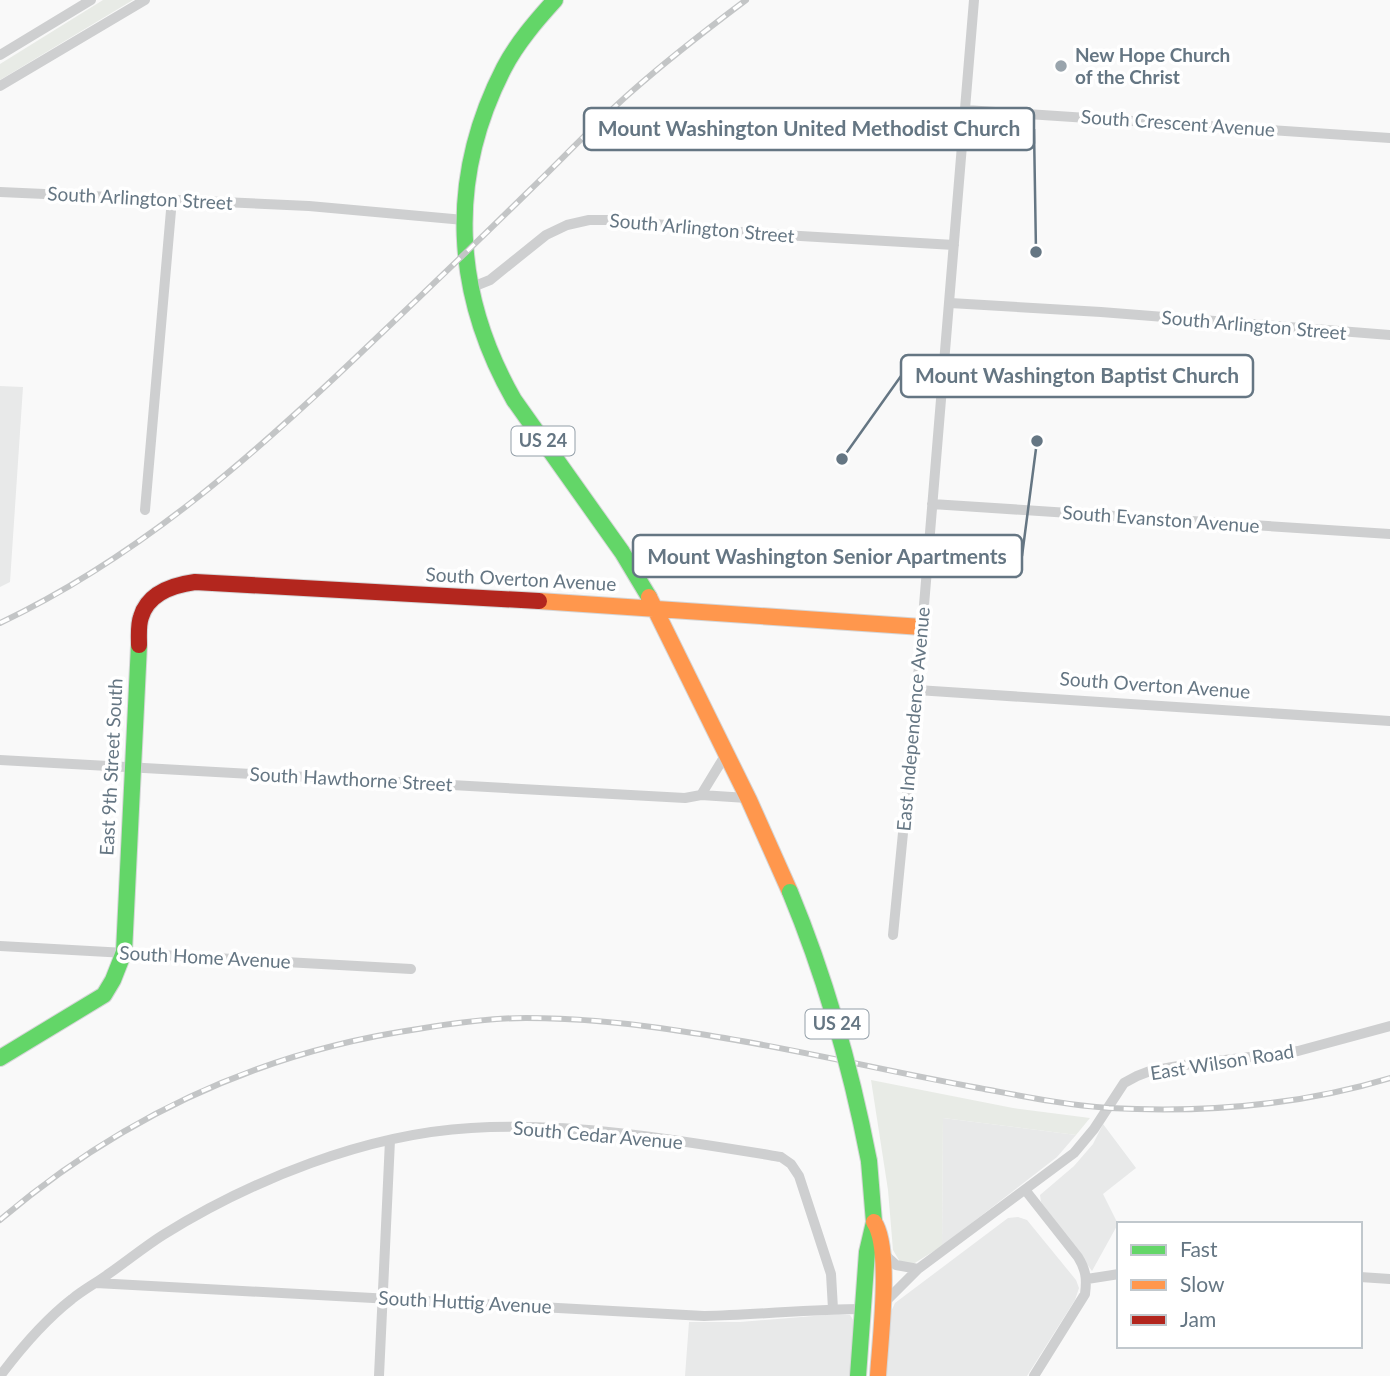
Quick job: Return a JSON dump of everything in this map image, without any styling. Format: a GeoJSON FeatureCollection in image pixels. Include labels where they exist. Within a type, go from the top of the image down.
{"type":"FeatureCollection","features":[{"type":"Feature","properties":{"kind":"main road","name":"US 24"},"geometry":{"type":"LineString","coordinates":[[555,0],[505,66],[486,108],[455,219],[470,288],[488,349],[508,390],[614,541],[654,607],[747,798],[816,955],[844,1044],[869,1161],[874,1222],[867,1252],[858,1376]]}},
{"type":"Feature","properties":{"kind":"main road","name":"South Overton Avenue"},"geometry":{"type":"LineString","coordinates":[[161,593],[179,583],[195,582],[654,607],[922,626]]}},
{"type":"Feature","properties":{"kind":"main road","name":"East 9th Street South"},"geometry":{"type":"LineString","coordinates":[[124,952],[140,618],[146,604],[161,593]]}},
{"type":"Feature","properties":{"kind":"main road"},"geometry":{"type":"LineString","coordinates":[[0,1058],[104,995],[124,952]]}},
{"type":"Feature","properties":{"kind":"main road","name":"US 24"},"geometry":{"type":"LineString","coordinates":[[874,1222],[880,1231],[884,1254],[878,1376]]}},
{"type":"Feature","properties":{"kind":"street"},"geometry":{"type":"LineString","coordinates":[[0,55],[91,0]]}},
{"type":"Feature","properties":{"kind":"street"},"geometry":{"type":"LineString","coordinates":[[0,86],[145,0]]}},
{"type":"Feature","properties":{"kind":"street","name":"East Independence Avenue"},"geometry":{"type":"LineString","coordinates":[[894,935],[974,0]]}},
{"type":"Feature","properties":{"kind":"street","name":"South Crescent Avenue"},"geometry":{"type":"LineString","coordinates":[[966,110],[1390,138]]}},
{"type":"Feature","properties":{"kind":"street","name":"South Arlington Street"},"geometry":{"type":"LineString","coordinates":[[0,192],[309,206],[455,219]]}},
{"type":"Feature","properties":{"kind":"street"},"geometry":{"type":"LineString","coordinates":[[145,510],[172,199]]}},
{"type":"Feature","properties":{"kind":"street","name":"South Arlington Street"},"geometry":{"type":"LineString","coordinates":[[470,288],[490,280],[546,235],[567,225],[589,220],[954,245]]}},
{"type":"Feature","properties":{"kind":"street","name":"South Arlington Street"},"geometry":{"type":"LineString","coordinates":[[950,303],[1390,335]]}},
{"type":"Feature","properties":{"kind":"street","name":"South Evanston Avenue"},"geometry":{"type":"LineString","coordinates":[[932,504],[1390,534]]}},
{"type":"Feature","properties":{"kind":"street","name":"South Overton Avenue"},"geometry":{"type":"LineString","coordinates":[[917,690],[1273,715],[1390,720]]}},
{"type":"Feature","properties":{"kind":"street"},"geometry":{"type":"LineString","coordinates":[[701,794],[726,754]]}},
{"type":"Feature","properties":{"kind":"street","name":"South Hawthorne Street"},"geometry":{"type":"LineString","coordinates":[[0,760],[685,797],[701,794],[747,798]]}},
{"type":"Feature","properties":{"kind":"street","name":"South Home Avenue"},"geometry":{"type":"LineString","coordinates":[[0,946],[411,968]]}},
{"type":"Feature","properties":{"kind":"street","name":"East Wilson Road"},"geometry":{"type":"LineString","coordinates":[[882,1305],[918,1269],[1074,1153],[1094,1129],[1124,1083],[1150,1071],[1298,1051],[1390,1026]]}},
{"type":"Feature","properties":{"kind":"street","name":"South Cedar Avenue"},"geometry":{"type":"LineString","coordinates":[[0,1376],[23,1347],[62,1308],[162,1235],[240,1192],[310,1163],[390,1140],[468,1128],[540,1126],[670,1139],[781,1157],[791,1164],[799,1176],[831,1274],[833,1309]]}},
{"type":"Feature","properties":{"kind":"street"},"geometry":{"type":"LineString","coordinates":[[379,1376],[390,1140]]}},
{"type":"Feature","properties":{"kind":"street"},"geometry":{"type":"LineString","coordinates":[[1026,1191],[1078,1257],[1084,1266],[1087,1279],[1086,1294],[1034,1376]]}},
{"type":"Feature","properties":{"kind":"street"},"geometry":{"type":"LineString","coordinates":[[884,1254],[896,1265],[918,1269]]}},
{"type":"Feature","properties":{"kind":"street"},"geometry":{"type":"LineString","coordinates":[[1087,1279],[1117,1274]]}},
{"type":"Feature","properties":{"kind":"street"},"geometry":{"type":"LineString","coordinates":[[1362,1277],[1390,1279]]}},
{"type":"Feature","properties":{"kind":"street","name":"South Huttig Avenue"},"geometry":{"type":"LineString","coordinates":[[96,1283],[704,1316],[833,1309]]}},
{"type":"Feature","properties":{"kind":"street"},"geometry":{"type":"LineString","coordinates":[[833,1309],[863,1309]]}},
{"type":"Feature","properties":{"kind":"shaded area"},"geometry":{"type":"Polygon","coordinates":[[[103,0],[133,0],[0,80],[0,64],[103,0]]]}},
{"type":"Feature","properties":{"kind":"shaded area"},"geometry":{"type":"Polygon","coordinates":[[[0,386],[23,387],[10,582],[0,587],[0,386]]]}},
{"type":"Feature","properties":{"kind":"shaded area"},"geometry":{"type":"Polygon","coordinates":[[[871,1080],[1013,1108],[1090,1118],[1076,1135],[943,1118],[942,1246],[910,1266],[900,1262],[893,1250],[888,1190],[871,1080]]]}},
{"type":"Feature","properties":{"kind":"shaded area"},"geometry":{"type":"Polygon","coordinates":[[[943,1118],[1076,1135],[1057,1157],[942,1246],[943,1118]]]}},
{"type":"Feature","properties":{"kind":"shaded area"},"geometry":{"type":"Polygon","coordinates":[[[1103,1124],[1136,1168],[1103,1194],[1117,1226],[1092,1271],[1041,1202],[1040,1195],[1074,1166],[1093,1144],[1103,1124]]]}},
{"type":"Feature","properties":{"kind":"shaded area"},"geometry":{"type":"Polygon","coordinates":[[[1008,1218],[1027,1220],[1076,1280],[1079,1288],[1075,1300],[1027,1376],[883,1376],[888,1318],[895,1303],[1008,1218]]]}},
{"type":"Feature","properties":{"kind":"shaded area"},"geometry":{"type":"Polygon","coordinates":[[[850,1315],[855,1323],[851,1376],[685,1376],[689,1322],[740,1322],[850,1315]]]}},
{"type":"Feature","properties":{"kind":"railway"},"geometry":{"type":"LineString","coordinates":[[0,623],[101,567],[149,534],[239,464],[325,387],[617,104],[746,0]]}},
{"type":"Feature","properties":{"kind":"railway"},"geometry":{"type":"LineString","coordinates":[[0,1220],[47,1183],[144,1120],[248,1072],[303,1054],[360,1040],[472,1021],[547,1018],[652,1027],[765,1045],[1027,1097],[1109,1108],[1180,1109],[1251,1105],[1322,1095],[1390,1078]]}},
{"type":"Feature","properties":{"kind":"traffic: fast"},"geometry":{"type":"LineString","coordinates":[[555,0],[515,50],[486,110],[473,152],[466,194],[465,236],[469,277],[479,319],[494,360],[514,400],[622,552],[649,597]]}},
{"type":"Feature","properties":{"kind":"traffic: fast"},"geometry":{"type":"LineString","coordinates":[[0,1058],[104,995],[124,952],[139,645]]}},
{"type":"Feature","properties":{"kind":"traffic: fast"},"geometry":{"type":"LineString","coordinates":[[790,892],[836,1024],[869,1161]]}},
{"type":"Feature","properties":{"kind":"traffic: fast"},"geometry":{"type":"LineString","coordinates":[[858,1376],[867,1252],[874,1222],[869,1161]]}},
{"type":"Feature","properties":{"kind":"traffic: slow"},"geometry":{"type":"LineString","coordinates":[[649,597],[749,800],[790,892]]}},
{"type":"Feature","properties":{"kind":"traffic: slow"},"geometry":{"type":"LineString","coordinates":[[539,601],[922,627]]}},
{"type":"Feature","properties":{"kind":"traffic: slow"},"geometry":{"type":"LineString","coordinates":[[874,1222],[883,1252],[884,1273],[878,1376]]}},
{"type":"Feature","properties":{"kind":"traffic: jam"},"geometry":{"type":"LineString","coordinates":[[139,645],[140,620],[149,602],[170,588],[195,582],[539,601]]}},
{"type":"Feature","properties":{"kind":"place","name":"New Hope Church of the Christ"},"geometry":{"type":"Point","coordinates":[1061,66]}},
{"type":"Feature","properties":{"kind":"place","name":"Mount Washington United Methodist Church"},"geometry":{"type":"Point","coordinates":[1036,252]}},
{"type":"Feature","properties":{"kind":"place","name":"Mount Washington Senior Apartments"},"geometry":{"type":"Point","coordinates":[1037,441]}},
{"type":"Feature","properties":{"kind":"place","name":"Mount Washington Baptist Church"},"geometry":{"type":"Point","coordinates":[842,459]}}]}
